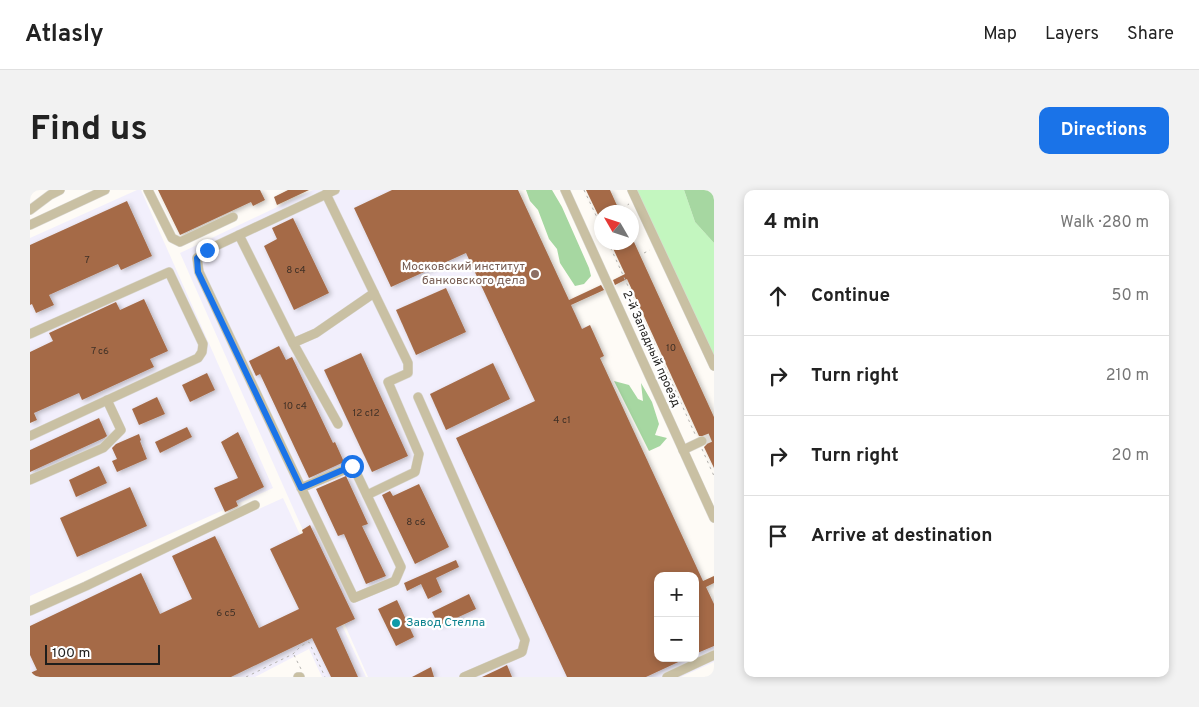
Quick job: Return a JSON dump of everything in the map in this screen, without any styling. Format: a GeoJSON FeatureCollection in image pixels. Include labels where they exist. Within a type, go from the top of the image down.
{"type":"FeatureCollection","features":[{"type":"Feature","properties":{"kind":"street"},"geometry":{"type":"LineString","coordinates":[[30,210],[60,190]]}},
{"type":"Feature","properties":{"kind":"street"},"geometry":{"type":"LineString","coordinates":[[30,222],[105,190]]}},
{"type":"Feature","properties":{"kind":"street"},"geometry":{"type":"LineString","coordinates":[[148,190],[172,238],[180,242],[233,217]]}},
{"type":"Feature","properties":{"kind":"street"},"geometry":{"type":"LineString","coordinates":[[301,488],[352,466],[401,567],[395,581],[354,598],[301,488],[198,272],[197,258],[207,250],[335,190]]}},
{"type":"Feature","properties":{"kind":"street","name":"2-й Западный проезд"},"geometry":{"type":"LineString","coordinates":[[565,190],[714,518]]}},
{"type":"Feature","properties":{"kind":"street"},"geometry":{"type":"LineString","coordinates":[[632,190],[714,366]]}},
{"type":"Feature","properties":{"kind":"street"},"geometry":{"type":"LineString","coordinates":[[326,194],[408,363],[408,373],[388,382],[419,454],[415,472],[366,495]]}},
{"type":"Feature","properties":{"kind":"street"},"geometry":{"type":"LineString","coordinates":[[239,235],[293,343],[338,424]]}},
{"type":"Feature","properties":{"kind":"street"},"geometry":{"type":"LineString","coordinates":[[30,334],[168,272],[203,344],[202,352],[198,358],[30,436]]}},
{"type":"Feature","properties":{"kind":"street"},"geometry":{"type":"LineString","coordinates":[[293,343],[316,333],[374,293]]}},
{"type":"Feature","properties":{"kind":"street"},"geometry":{"type":"LineString","coordinates":[[418,397],[525,640],[522,652],[464,677]]}},
{"type":"Feature","properties":{"kind":"street"},"geometry":{"type":"LineString","coordinates":[[30,480],[103,448],[121,430],[108,400]]}},
{"type":"Feature","properties":{"kind":"street"},"geometry":{"type":"LineString","coordinates":[[683,450],[700,442]]}},
{"type":"Feature","properties":{"kind":"street"},"geometry":{"type":"LineString","coordinates":[[30,611],[256,505]]}},
{"type":"Feature","properties":{"kind":"street"},"geometry":{"type":"LineString","coordinates":[[667,677],[714,655]]}},
{"type":"Feature","properties":{"kind":"path"},"geometry":{"type":"LineString","coordinates":[[584,190],[594,211]]}},
{"type":"Feature","properties":{"kind":"path"},"geometry":{"type":"LineString","coordinates":[[612,250],[714,476]]}},
{"type":"Feature","properties":{"kind":"path"},"geometry":{"type":"LineString","coordinates":[[246,677],[293,654],[301,646],[309,642],[325,677]]}},
{"type":"Feature","properties":{"kind":"path"},"geometry":{"type":"LineString","coordinates":[[293,654],[302,670],[299,677]]}},
{"type":"Feature","properties":{"kind":"shaded area"},"geometry":{"type":"Polygon","coordinates":[[[137,190],[141,190],[273,488],[30,596],[30,238],[137,190]]]}},
{"type":"Feature","properties":{"kind":"shaded area"},"geometry":{"type":"Polygon","coordinates":[[[313,190],[518,190],[582,328],[590,325],[604,356],[600,358],[714,604],[714,662],[681,677],[368,677],[180,253],[313,190]]]}},
{"type":"Feature","properties":{"kind":"shaded area"},"geometry":{"type":"Polygon","coordinates":[[[283,498],[366,677],[322,677],[309,649],[255,677],[30,677],[30,613],[283,498]]]}},
{"type":"Feature","properties":{"kind":"green space"},"geometry":{"type":"Polygon","coordinates":[[[526,190],[552,190],[562,207],[589,268],[591,276],[584,284],[575,286],[560,263],[557,249],[549,239],[538,210],[530,201],[526,190]]]}},
{"type":"Feature","properties":{"kind":"green space"},"geometry":{"type":"Polygon","coordinates":[[[636,190],[684,190],[695,222],[714,243],[714,360],[636,190]]]}},
{"type":"Feature","properties":{"kind":"green space"},"geometry":{"type":"Polygon","coordinates":[[[684,190],[714,190],[714,243],[695,222],[684,190]]]}},
{"type":"Feature","properties":{"kind":"green space"},"geometry":{"type":"Polygon","coordinates":[[[614,381],[629,385],[638,399],[643,401],[641,383],[652,402],[659,424],[655,435],[667,438],[660,446],[649,451],[614,381]]]}},
{"type":"Feature","properties":{"kind":"building"},"geometry":{"type":"Polygon","coordinates":[[[158,190],[260,190],[265,200],[253,206],[251,202],[180,235],[158,190]]]}},
{"type":"Feature","properties":{"kind":"building"},"geometry":{"type":"Polygon","coordinates":[[[288,190],[309,190],[277,205],[274,197],[288,190]]]}},
{"type":"Feature","properties":{"kind":"building"},"geometry":{"type":"Polygon","coordinates":[[[392,190],[518,190],[569,300],[601,285],[604,290],[571,305],[582,329],[590,325],[604,356],[600,358],[699,572],[654,572],[654,662],[678,662],[646,677],[567,677],[456,438],[535,401],[466,253],[391,287],[354,208],[392,190]]]}},
{"type":"Feature","properties":{"kind":"building"},"geometry":{"type":"Polygon","coordinates":[[[586,190],[610,190],[617,205],[594,206],[586,190]]]}},
{"type":"Feature","properties":{"kind":"building"},"geometry":{"type":"Polygon","coordinates":[[[127,201],[152,256],[121,270],[118,264],[49,295],[54,305],[36,313],[32,304],[30,305],[30,245],[127,201]]]}},
{"type":"Feature","properties":{"kind":"building"},"geometry":{"type":"Polygon","coordinates":[[[293,218],[329,293],[294,310],[264,246],[277,239],[272,228],[293,218]]]}},
{"type":"Feature","properties":{"kind":"building"},"geometry":{"type":"Polygon","coordinates":[[[614,250],[638,250],[714,417],[714,468],[704,447],[708,439],[705,436],[699,436],[627,279],[615,285],[613,280],[625,274],[614,250]]]}},
{"type":"Feature","properties":{"kind":"building"},"geometry":{"type":"Polygon","coordinates":[[[446,288],[466,332],[416,355],[396,310],[446,288]]]}},
{"type":"Feature","properties":{"kind":"building"},"geometry":{"type":"Polygon","coordinates":[[[144,299],[168,351],[150,359],[154,367],[82,400],[79,393],[34,413],[37,420],[30,423],[30,352],[53,341],[49,333],[116,302],[120,310],[144,299]]]}},
{"type":"Feature","properties":{"kind":"building"},"geometry":{"type":"Polygon","coordinates":[[[279,346],[286,360],[292,357],[344,462],[309,478],[260,374],[256,376],[249,361],[279,346]]]}},
{"type":"Feature","properties":{"kind":"building"},"geometry":{"type":"Polygon","coordinates":[[[361,353],[408,456],[372,472],[324,370],[361,353]]]}},
{"type":"Feature","properties":{"kind":"building"},"geometry":{"type":"Polygon","coordinates":[[[493,363],[510,399],[446,430],[430,394],[493,363]]]}},
{"type":"Feature","properties":{"kind":"building"},"geometry":{"type":"Polygon","coordinates":[[[207,373],[215,390],[190,402],[182,385],[207,373]]]}},
{"type":"Feature","properties":{"kind":"building"},"geometry":{"type":"Polygon","coordinates":[[[157,397],[165,414],[139,425],[132,409],[157,397]]]}},
{"type":"Feature","properties":{"kind":"building"},"geometry":{"type":"Polygon","coordinates":[[[99,418],[107,436],[30,472],[30,450],[99,418]]]}},
{"type":"Feature","properties":{"kind":"building"},"geometry":{"type":"Polygon","coordinates":[[[187,427],[192,437],[160,453],[155,442],[187,427]]]}},
{"type":"Feature","properties":{"kind":"building"},"geometry":{"type":"Polygon","coordinates":[[[238,432],[264,487],[236,501],[238,506],[225,512],[214,488],[238,478],[221,442],[238,432]]]}},
{"type":"Feature","properties":{"kind":"building"},"geometry":{"type":"Polygon","coordinates":[[[139,434],[147,459],[117,472],[112,461],[117,459],[112,448],[116,444],[139,434]]]}},
{"type":"Feature","properties":{"kind":"building"},"geometry":{"type":"Polygon","coordinates":[[[99,466],[107,483],[76,497],[69,480],[99,466]]]}},
{"type":"Feature","properties":{"kind":"building"},"geometry":{"type":"Polygon","coordinates":[[[346,476],[368,524],[362,526],[386,576],[366,584],[344,534],[338,536],[316,489],[346,476]]]}},
{"type":"Feature","properties":{"kind":"building"},"geometry":{"type":"Polygon","coordinates":[[[419,484],[449,547],[415,564],[382,495],[390,491],[393,496],[419,484]]]}},
{"type":"Feature","properties":{"kind":"building"},"geometry":{"type":"Polygon","coordinates":[[[130,487],[147,526],[77,557],[60,518],[130,487]]]}},
{"type":"Feature","properties":{"kind":"building"},"geometry":{"type":"Polygon","coordinates":[[[310,525],[355,619],[336,628],[358,677],[331,677],[312,638],[231,677],[30,677],[30,673],[37,670],[30,655],[30,626],[141,573],[160,614],[192,599],[172,556],[215,536],[259,628],[299,609],[270,549],[303,533],[302,530],[310,525]]]}},
{"type":"Feature","properties":{"kind":"building"},"geometry":{"type":"Polygon","coordinates":[[[456,560],[459,567],[436,578],[442,592],[428,599],[421,584],[407,591],[404,583],[456,560]]]}},
{"type":"Feature","properties":{"kind":"building"},"geometry":{"type":"Polygon","coordinates":[[[699,572],[703,581],[714,576],[714,583],[706,587],[714,604],[714,646],[699,652],[699,572]]]}},
{"type":"Feature","properties":{"kind":"building"},"geometry":{"type":"Polygon","coordinates":[[[469,594],[476,609],[439,626],[432,612],[469,594]]]}},
{"type":"Feature","properties":{"kind":"building","name":"Завод Стелла"},"geometry":{"type":"Polygon","coordinates":[[[397,600],[414,637],[396,646],[378,609],[397,600]]]}},
{"type":"Feature","properties":{"kind":"building"},"geometry":{"type":"Polygon","coordinates":[[[507,665],[512,677],[482,677],[499,669],[507,665]]]}},
{"type":"Feature","properties":{"kind":"building"},"geometry":{"type":"Polygon","coordinates":[[[431,667],[434,677],[412,677],[431,667]]]}},
{"type":"Feature","properties":{"kind":"tunnel"},"geometry":{"type":"LineString","coordinates":[[702,441],[714,436]]}},
{"type":"Feature","properties":{"kind":"place","name":"Московский институт банковского дела"},"geometry":{"type":"Point","coordinates":[535,274]}},
{"type":"Feature","properties":{"kind":"place","name":"Завод Стелла"},"geometry":{"type":"Point","coordinates":[396,623]}},
{"type":"Feature","properties":{"kind":"route"},"geometry":{"type":"LineString","coordinates":[[207,250],[197,258],[198,272],[301,488],[352,466]]}}]}
